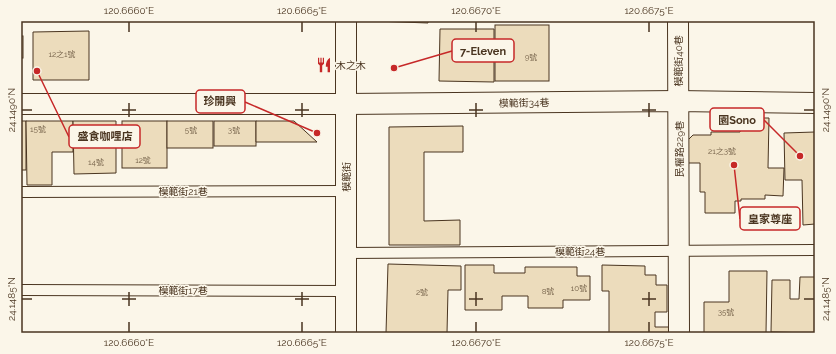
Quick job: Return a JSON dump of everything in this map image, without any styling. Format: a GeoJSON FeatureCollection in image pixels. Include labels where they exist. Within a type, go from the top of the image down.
{"type":"FeatureCollection","features":[{"type":"Feature","properties":{"kind":"street","name":"模範街"},"geometry":{"type":"LineString","coordinates":[[346,21],[346,333]]}},
{"type":"Feature","properties":{"kind":"street","name":"模範街40巷"},"geometry":{"type":"LineString","coordinates":[[678,21],[678,101]]}},
{"type":"Feature","properties":{"kind":"street","name":"模範街34巷"},"geometry":{"type":"LineString","coordinates":[[21,104],[346,104],[678,101]]}},
{"type":"Feature","properties":{"kind":"street"},"geometry":{"type":"LineString","coordinates":[[678,101],[815,102]]}},
{"type":"Feature","properties":{"kind":"street","name":"民權路229巷"},"geometry":{"type":"LineString","coordinates":[[678,101],[679,333]]}},
{"type":"Feature","properties":{"kind":"lane","name":"模範街21巷"},"geometry":{"type":"LineString","coordinates":[[21,192],[346,191]]}},
{"type":"Feature","properties":{"kind":"lane","name":"模範街24巷"},"geometry":{"type":"LineString","coordinates":[[346,252],[815,250]]}},
{"type":"Feature","properties":{"kind":"lane","name":"模範街17巷"},"geometry":{"type":"LineString","coordinates":[[21,290],[346,291]]}},
{"type":"Feature","properties":{"kind":"building"},"geometry":{"type":"Polygon","coordinates":[[[375,21],[428,21],[428,23],[375,21]]]}},
{"type":"Feature","properties":{"kind":"building"},"geometry":{"type":"Polygon","coordinates":[[[495,25],[549,25],[549,81],[495,81],[495,25]]]}},
{"type":"Feature","properties":{"kind":"building"},"geometry":{"type":"Polygon","coordinates":[[[440,29],[494,29],[494,82],[439,81],[440,29]]]}},
{"type":"Feature","properties":{"kind":"building"},"geometry":{"type":"Polygon","coordinates":[[[89,31],[89,80],[33,80],[33,32],[89,31]]]}},
{"type":"Feature","properties":{"kind":"building"},"geometry":{"type":"Polygon","coordinates":[[[21,36],[23,36],[23,58],[21,58],[21,36]]]}},
{"type":"Feature","properties":{"kind":"building"},"geometry":{"type":"Polygon","coordinates":[[[741,118],[769,118],[768,168],[784,168],[783,196],[765,195],[765,199],[741,199],[741,201],[735,201],[735,213],[705,213],[705,192],[700,192],[700,163],[686,163],[687,141],[693,135],[711,135],[711,132],[740,132],[741,118]]]}},
{"type":"Feature","properties":{"kind":"building"},"geometry":{"type":"Polygon","coordinates":[[[21,121],[26,121],[26,170],[21,170],[21,121]]]}},
{"type":"Feature","properties":{"kind":"building"},"geometry":{"type":"Polygon","coordinates":[[[26,121],[73,121],[73,152],[52,152],[52,185],[27,185],[26,121]]]}},
{"type":"Feature","properties":{"kind":"building"},"geometry":{"type":"Polygon","coordinates":[[[73,121],[116,121],[116,173],[74,174],[73,121]]]}},
{"type":"Feature","properties":{"kind":"building"},"geometry":{"type":"Polygon","coordinates":[[[122,121],[167,121],[167,168],[122,168],[122,121]]]}},
{"type":"Feature","properties":{"kind":"building"},"geometry":{"type":"Polygon","coordinates":[[[167,121],[213,121],[213,148],[167,148],[167,121]]]}},
{"type":"Feature","properties":{"kind":"building"},"geometry":{"type":"Polygon","coordinates":[[[214,121],[256,121],[256,146],[214,146],[214,121]]]}},
{"type":"Feature","properties":{"kind":"building"},"geometry":{"type":"Polygon","coordinates":[[[256,121],[294,121],[317,142],[256,142],[256,121]]]}},
{"type":"Feature","properties":{"kind":"building"},"geometry":{"type":"Polygon","coordinates":[[[463,126],[463,152],[424,152],[424,221],[460,220],[460,245],[389,245],[389,127],[463,126]]]}},
{"type":"Feature","properties":{"kind":"building"},"geometry":{"type":"Polygon","coordinates":[[[815,132],[815,224],[803,225],[802,180],[785,180],[784,133],[815,132]]]}},
{"type":"Feature","properties":{"kind":"building"},"geometry":{"type":"Polygon","coordinates":[[[388,264],[461,266],[461,290],[448,290],[447,333],[386,333],[388,264]]]}},
{"type":"Feature","properties":{"kind":"building"},"geometry":{"type":"Polygon","coordinates":[[[465,265],[494,265],[494,273],[525,273],[525,267],[577,267],[577,276],[590,276],[590,300],[563,300],[563,308],[528,308],[528,296],[502,296],[502,310],[465,310],[465,265]]]}},
{"type":"Feature","properties":{"kind":"building"},"geometry":{"type":"Polygon","coordinates":[[[602,265],[645,266],[645,275],[656,275],[656,285],[667,285],[667,312],[655,312],[655,327],[669,327],[669,333],[609,333],[609,291],[602,291],[602,265]]]}},
{"type":"Feature","properties":{"kind":"building"},"geometry":{"type":"Polygon","coordinates":[[[729,271],[767,271],[766,333],[704,333],[704,302],[729,302],[729,271]]]}},
{"type":"Feature","properties":{"kind":"building"},"geometry":{"type":"Polygon","coordinates":[[[800,277],[815,277],[815,333],[771,332],[772,280],[790,280],[790,299],[799,299],[800,277]]]}},
{"type":"Feature","properties":{"kind":"place","name":"木之木"},"geometry":{"type":"Point","coordinates":[324,65]}},
{"type":"Feature","properties":{"kind":"place","name":"7-Eleven"},"geometry":{"type":"Point","coordinates":[394,68]}},
{"type":"Feature","properties":{"kind":"place","name":"盛食咖哩店"},"geometry":{"type":"Point","coordinates":[37,71]}},
{"type":"Feature","properties":{"kind":"place","name":"珍開興"},"geometry":{"type":"Point","coordinates":[317,133]}},
{"type":"Feature","properties":{"kind":"place","name":"園Sono"},"geometry":{"type":"Point","coordinates":[800,156]}},
{"type":"Feature","properties":{"kind":"place","name":"皇家尊座"},"geometry":{"type":"Point","coordinates":[734,165]}}]}
